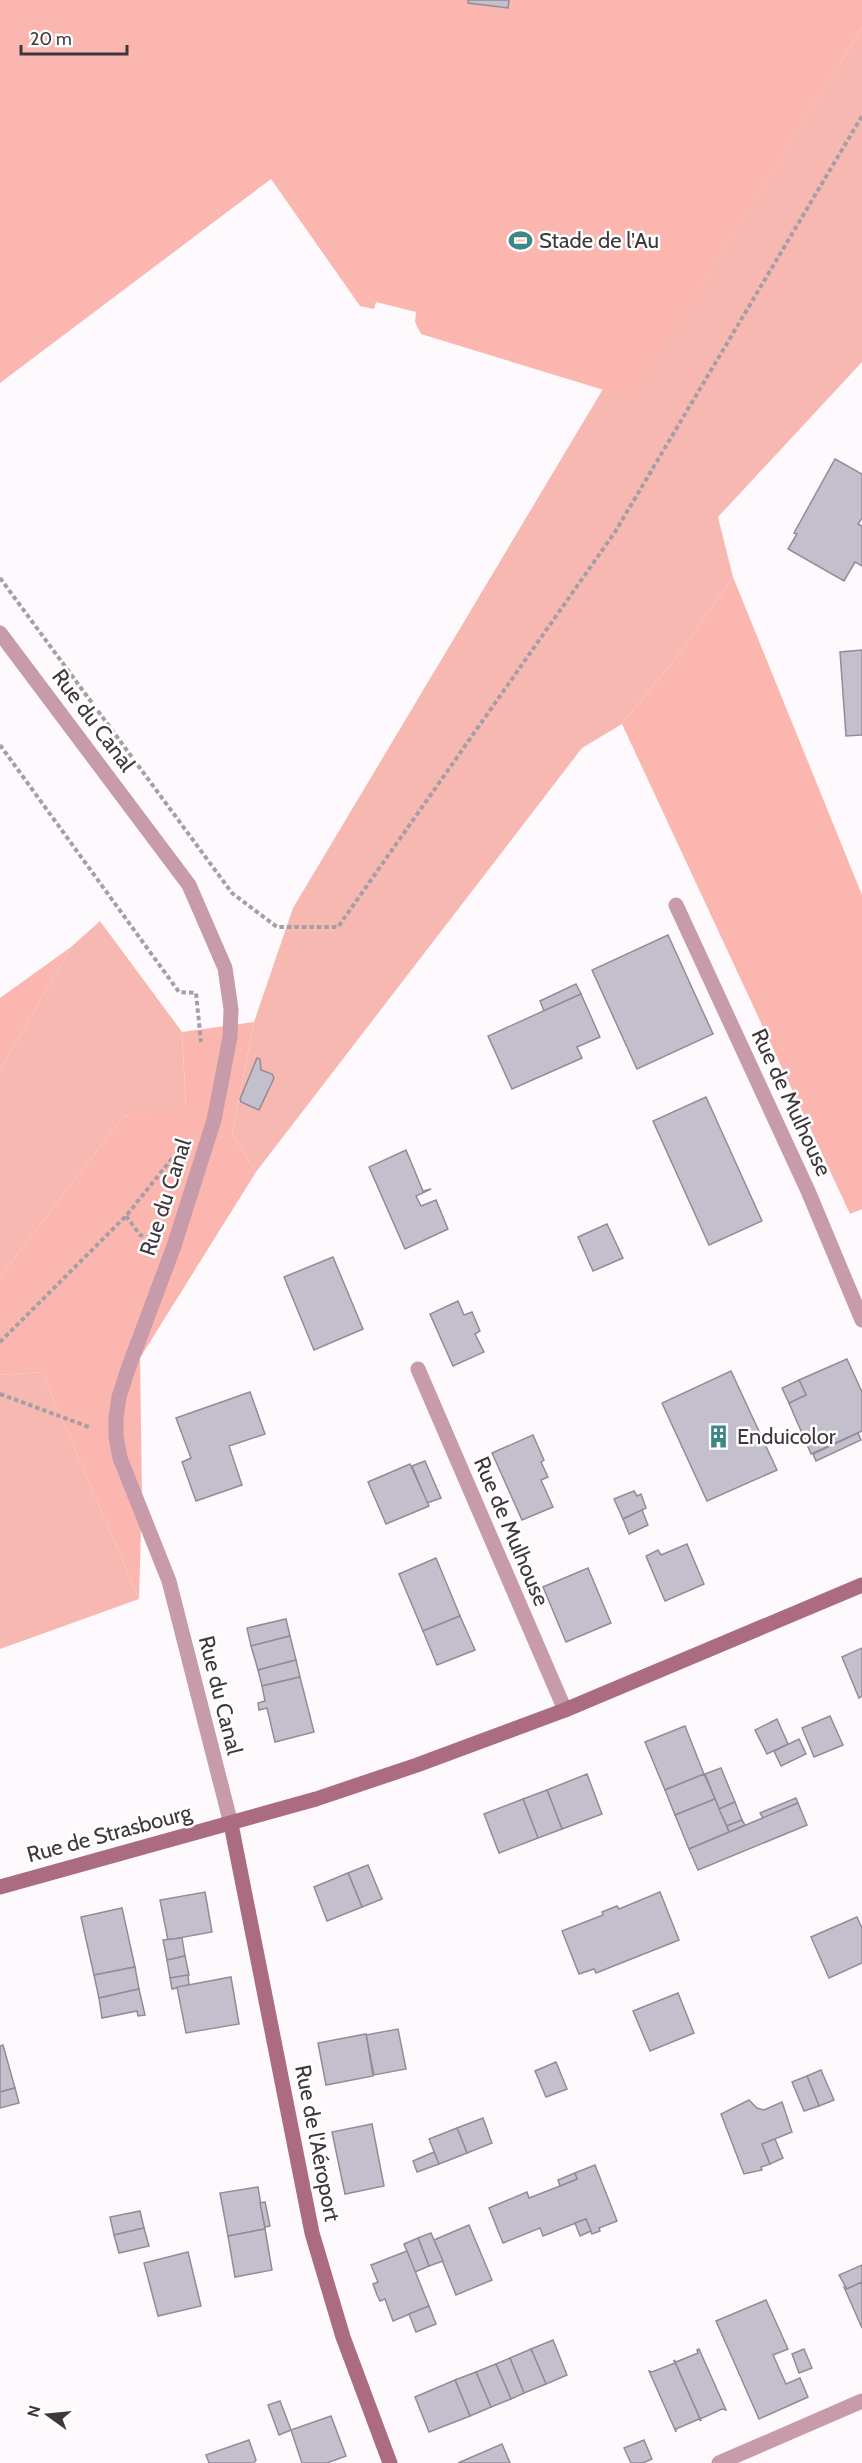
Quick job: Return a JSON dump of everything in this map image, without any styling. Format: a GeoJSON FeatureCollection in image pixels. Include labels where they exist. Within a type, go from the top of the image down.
{"type":"FeatureCollection","features":[{"type":"Feature","properties":{"kind":"main road"},"geometry":{"type":"LineString","coordinates":[[231,1824],[339,1792],[565,1710],[862,1585]]}},
{"type":"Feature","properties":{"kind":"main road","name":"Rue de Strasbourg"},"geometry":{"type":"LineString","coordinates":[[0,1887],[231,1824]]}},
{"type":"Feature","properties":{"kind":"main road","name":"Rue de l'Aéroport"},"geometry":{"type":"LineString","coordinates":[[231,1824],[312,2233],[343,2337],[390,2463]]}},
{"type":"Feature","properties":{"kind":"street","name":"Rue du Canal"},"geometry":{"type":"LineString","coordinates":[[0,633],[189,885],[225,968],[231,1010],[230,1037],[214,1120],[174,1245],[119,1397],[116,1437],[129,1482],[158,1548],[169,1581],[231,1824]]}},
{"type":"Feature","properties":{"kind":"street","name":"Rue de Mulhouse"},"geometry":{"type":"LineString","coordinates":[[676,905],[808,1191],[862,1320]]}},
{"type":"Feature","properties":{"kind":"street","name":"Rue de Mulhouse"},"geometry":{"type":"LineString","coordinates":[[418,1369],[565,1710]]}},
{"type":"Feature","properties":{"kind":"street"},"geometry":{"type":"LineString","coordinates":[[719,2463],[862,2401]]}},
{"type":"Feature","properties":{"kind":"path"},"geometry":{"type":"LineString","coordinates":[[0,578],[232,893],[277,927],[338,927],[615,532],[862,116]]}},
{"type":"Feature","properties":{"kind":"path"},"geometry":{"type":"LineString","coordinates":[[0,745],[179,992],[196,993],[201,1042],[199,1053]]}},
{"type":"Feature","properties":{"kind":"path"},"geometry":{"type":"LineString","coordinates":[[0,1342],[126,1216],[180,1148]]}},
{"type":"Feature","properties":{"kind":"path"},"geometry":{"type":"LineString","coordinates":[[0,1394],[116,1437]]}},
{"type":"Feature","properties":{"kind":"shaded area","name":"Stade de l'Au"},"geometry":{"type":"Polygon","coordinates":[[[0,0],[862,0],[862,28],[630,398],[421,334],[415,322],[416,312],[376,302],[374,309],[360,306],[271,179],[0,383],[0,0]]]}},
{"type":"Feature","properties":{"kind":"shaded area"},"geometry":{"type":"Polygon","coordinates":[[[862,28],[862,362],[718,517],[733,577],[683,649],[622,724],[582,748],[256,1172],[232,1135],[254,1022],[293,908],[603,389],[630,397],[862,28]]]}},
{"type":"Feature","properties":{"kind":"shaded area"},"geometry":{"type":"Polygon","coordinates":[[[733,577],[862,895],[862,1209],[850,1214],[622,724],[683,649],[733,577]]]}},
{"type":"Feature","properties":{"kind":"shaded area"},"geometry":{"type":"Polygon","coordinates":[[[100,921],[182,1032],[186,1107],[123,1117],[0,1277],[0,1070],[71,947],[100,921]]]}},
{"type":"Feature","properties":{"kind":"shaded area"},"geometry":{"type":"Polygon","coordinates":[[[71,947],[0,1070],[0,998],[71,947]]]}},
{"type":"Feature","properties":{"kind":"shaded area"},"geometry":{"type":"Polygon","coordinates":[[[254,1022],[232,1135],[256,1172],[140,1358],[142,1496],[139,1599],[42,1372],[0,1375],[0,1277],[123,1117],[186,1106],[182,1032],[254,1022]]]}},
{"type":"Feature","properties":{"kind":"shaded area"},"geometry":{"type":"Polygon","coordinates":[[[42,1372],[139,1599],[0,1649],[0,1375],[42,1372]]]}},
{"type":"Feature","properties":{"kind":"building"},"geometry":{"type":"Polygon","coordinates":[[[468,0],[509,0],[508,8],[468,3],[468,0]]]}},
{"type":"Feature","properties":{"kind":"building"},"geometry":{"type":"Polygon","coordinates":[[[835,459],[862,474],[862,518],[858,524],[862,526],[862,566],[855,562],[844,581],[788,549],[797,534],[794,533],[835,459]]]}},
{"type":"Feature","properties":{"kind":"building"},"geometry":{"type":"Polygon","coordinates":[[[862,650],[862,735],[846,736],[840,652],[862,650]]]}},
{"type":"Feature","properties":{"kind":"building"},"geometry":{"type":"Polygon","coordinates":[[[668,935],[713,1034],[637,1069],[592,970],[668,935]]]}},
{"type":"Feature","properties":{"kind":"building"},"geometry":{"type":"Polygon","coordinates":[[[576,984],[581,994],[544,1011],[540,1001],[576,984]]]}},
{"type":"Feature","properties":{"kind":"building"},"geometry":{"type":"Polygon","coordinates":[[[581,994],[600,1037],[577,1047],[582,1058],[512,1089],[488,1036],[581,994]]]}},
{"type":"Feature","properties":{"kind":"building"},"geometry":{"type":"Polygon","coordinates":[[[257,1058],[260,1059],[261,1070],[272,1074],[274,1078],[259,1110],[241,1102],[240,1099],[257,1058]]]}},
{"type":"Feature","properties":{"kind":"building"},"geometry":{"type":"Polygon","coordinates":[[[706,1097],[762,1221],[709,1245],[653,1121],[706,1097]]]}},
{"type":"Feature","properties":{"kind":"building"},"geometry":{"type":"Polygon","coordinates":[[[406,1150],[423,1191],[431,1189],[416,1196],[421,1206],[436,1200],[448,1229],[405,1249],[369,1167],[406,1150]]]}},
{"type":"Feature","properties":{"kind":"building"},"geometry":{"type":"Polygon","coordinates":[[[607,1224],[623,1258],[593,1271],[578,1237],[607,1224]]]}},
{"type":"Feature","properties":{"kind":"building"},"geometry":{"type":"Polygon","coordinates":[[[333,1257],[363,1329],[314,1350],[284,1277],[333,1257]]]}},
{"type":"Feature","properties":{"kind":"building"},"geometry":{"type":"Polygon","coordinates":[[[458,1301],[464,1315],[472,1312],[480,1331],[475,1334],[484,1352],[453,1366],[430,1314],[458,1301]]]}},
{"type":"Feature","properties":{"kind":"building"},"geometry":{"type":"Polygon","coordinates":[[[847,1359],[862,1392],[862,1431],[811,1454],[789,1403],[806,1395],[799,1380],[847,1359]]]}},
{"type":"Feature","properties":{"kind":"building","name":"Enduicolor"},"geometry":{"type":"Polygon","coordinates":[[[731,1371],[777,1470],[707,1501],[662,1403],[731,1371]]]}},
{"type":"Feature","properties":{"kind":"building"},"geometry":{"type":"Polygon","coordinates":[[[799,1380],[806,1395],[789,1403],[782,1388],[799,1380]]]}},
{"type":"Feature","properties":{"kind":"building"},"geometry":{"type":"Polygon","coordinates":[[[250,1392],[265,1434],[229,1446],[242,1485],[196,1501],[182,1462],[191,1458],[176,1418],[250,1392]]]}},
{"type":"Feature","properties":{"kind":"building"},"geometry":{"type":"Polygon","coordinates":[[[858,1433],[861,1440],[816,1461],[813,1454],[858,1433]]]}},
{"type":"Feature","properties":{"kind":"building"},"geometry":{"type":"Polygon","coordinates":[[[533,1435],[544,1460],[541,1462],[548,1477],[541,1480],[553,1507],[522,1520],[492,1453],[533,1435]]]}},
{"type":"Feature","properties":{"kind":"building"},"geometry":{"type":"Polygon","coordinates":[[[425,1461],[441,1498],[427,1503],[412,1466],[425,1461]]]}},
{"type":"Feature","properties":{"kind":"building"},"geometry":{"type":"Polygon","coordinates":[[[410,1464],[429,1506],[386,1524],[368,1482],[410,1464]]]}},
{"type":"Feature","properties":{"kind":"building"},"geometry":{"type":"Polygon","coordinates":[[[634,1491],[637,1496],[641,1494],[646,1508],[623,1519],[614,1499],[634,1491]]]}},
{"type":"Feature","properties":{"kind":"building"},"geometry":{"type":"Polygon","coordinates":[[[642,1510],[648,1525],[629,1534],[623,1519],[642,1510]]]}},
{"type":"Feature","properties":{"kind":"building"},"geometry":{"type":"Polygon","coordinates":[[[687,1544],[704,1584],[665,1601],[646,1556],[658,1550],[661,1555],[687,1544]]]}},
{"type":"Feature","properties":{"kind":"building"},"geometry":{"type":"Polygon","coordinates":[[[436,1558],[460,1616],[423,1631],[399,1574],[436,1558]]]}},
{"type":"Feature","properties":{"kind":"building"},"geometry":{"type":"Polygon","coordinates":[[[588,1568],[611,1623],[566,1642],[543,1587],[588,1568]]]}},
{"type":"Feature","properties":{"kind":"building"},"geometry":{"type":"Polygon","coordinates":[[[540,1593],[543,1604],[535,1607],[531,1596],[540,1593]]]}},
{"type":"Feature","properties":{"kind":"building"},"geometry":{"type":"Polygon","coordinates":[[[460,1616],[475,1650],[437,1665],[423,1631],[460,1616]]]}},
{"type":"Feature","properties":{"kind":"building"},"geometry":{"type":"Polygon","coordinates":[[[286,1619],[290,1636],[251,1646],[247,1628],[286,1619]]]}},
{"type":"Feature","properties":{"kind":"building"},"geometry":{"type":"Polygon","coordinates":[[[290,1636],[296,1660],[258,1670],[251,1646],[290,1636]]]}},
{"type":"Feature","properties":{"kind":"building"},"geometry":{"type":"Polygon","coordinates":[[[862,1648],[862,1696],[859,1698],[842,1657],[862,1648]]]}},
{"type":"Feature","properties":{"kind":"building"},"geometry":{"type":"Polygon","coordinates":[[[296,1660],[300,1677],[262,1686],[258,1670],[296,1660]]]}},
{"type":"Feature","properties":{"kind":"building"},"geometry":{"type":"Polygon","coordinates":[[[300,1677],[314,1732],[275,1742],[267,1708],[259,1710],[258,1703],[265,1701],[262,1686],[300,1677]]]}},
{"type":"Feature","properties":{"kind":"building"},"geometry":{"type":"Polygon","coordinates":[[[830,1716],[843,1745],[814,1757],[802,1728],[830,1716]]]}},
{"type":"Feature","properties":{"kind":"building"},"geometry":{"type":"Polygon","coordinates":[[[777,1719],[788,1744],[767,1754],[755,1730],[777,1719]]]}},
{"type":"Feature","properties":{"kind":"building"},"geometry":{"type":"Polygon","coordinates":[[[685,1726],[704,1774],[665,1790],[645,1742],[685,1726]]]}},
{"type":"Feature","properties":{"kind":"building"},"geometry":{"type":"Polygon","coordinates":[[[799,1739],[806,1754],[781,1766],[774,1751],[799,1739]]]}},
{"type":"Feature","properties":{"kind":"building"},"geometry":{"type":"Polygon","coordinates":[[[721,1768],[735,1802],[719,1809],[705,1774],[721,1768]]]}},
{"type":"Feature","properties":{"kind":"building"},"geometry":{"type":"Polygon","coordinates":[[[587,1774],[602,1814],[562,1829],[547,1790],[587,1774]]]}},
{"type":"Feature","properties":{"kind":"building"},"geometry":{"type":"Polygon","coordinates":[[[704,1774],[715,1799],[675,1815],[665,1790],[704,1774]]]}},
{"type":"Feature","properties":{"kind":"building"},"geometry":{"type":"Polygon","coordinates":[[[547,1790],[562,1829],[538,1838],[523,1799],[547,1790]]]}},
{"type":"Feature","properties":{"kind":"building"},"geometry":{"type":"Polygon","coordinates":[[[796,1798],[798,1803],[763,1818],[760,1813],[796,1798]]]}},
{"type":"Feature","properties":{"kind":"building"},"geometry":{"type":"Polygon","coordinates":[[[523,1799],[538,1838],[499,1853],[484,1814],[523,1799]]]}},
{"type":"Feature","properties":{"kind":"building"},"geometry":{"type":"Polygon","coordinates":[[[715,1799],[729,1832],[689,1849],[675,1815],[715,1799]]]}},
{"type":"Feature","properties":{"kind":"building"},"geometry":{"type":"Polygon","coordinates":[[[735,1802],[742,1820],[727,1826],[719,1809],[735,1802]]]}},
{"type":"Feature","properties":{"kind":"building"},"geometry":{"type":"Polygon","coordinates":[[[798,1803],[807,1825],[698,1870],[689,1849],[798,1803]]]}},
{"type":"Feature","properties":{"kind":"building"},"geometry":{"type":"Polygon","coordinates":[[[742,1820],[745,1825],[729,1832],[727,1826],[742,1820]]]}},
{"type":"Feature","properties":{"kind":"building"},"geometry":{"type":"Polygon","coordinates":[[[368,1865],[382,1899],[362,1907],[348,1873],[368,1865]]]}},
{"type":"Feature","properties":{"kind":"building"},"geometry":{"type":"Polygon","coordinates":[[[348,1873],[362,1907],[327,1921],[314,1887],[348,1873]]]}},
{"type":"Feature","properties":{"kind":"building"},"geometry":{"type":"Polygon","coordinates":[[[205,1892],[212,1932],[168,1940],[160,1900],[205,1892]]]}},
{"type":"Feature","properties":{"kind":"building"},"geometry":{"type":"Polygon","coordinates":[[[660,1892],[679,1940],[596,1973],[594,1969],[579,1974],[562,1931],[603,1915],[602,1912],[617,1906],[619,1909],[660,1892]]]}},
{"type":"Feature","properties":{"kind":"building"},"geometry":{"type":"Polygon","coordinates":[[[122,1908],[135,1967],[94,1975],[81,1917],[122,1908]]]}},
{"type":"Feature","properties":{"kind":"building"},"geometry":{"type":"Polygon","coordinates":[[[857,1917],[862,1928],[862,1963],[829,1978],[811,1937],[857,1917]]]}},
{"type":"Feature","properties":{"kind":"building"},"geometry":{"type":"Polygon","coordinates":[[[182,1938],[185,1956],[167,1960],[163,1940],[182,1938]]]}},
{"type":"Feature","properties":{"kind":"building"},"geometry":{"type":"Polygon","coordinates":[[[185,1956],[189,1975],[170,1978],[167,1960],[185,1956]]]}},
{"type":"Feature","properties":{"kind":"building"},"geometry":{"type":"Polygon","coordinates":[[[135,1967],[139,1989],[99,1998],[94,1975],[135,1967]]]}},
{"type":"Feature","properties":{"kind":"building"},"geometry":{"type":"Polygon","coordinates":[[[188,1975],[189,1985],[172,1989],[170,1978],[188,1975]]]}},
{"type":"Feature","properties":{"kind":"building"},"geometry":{"type":"Polygon","coordinates":[[[231,1977],[239,2024],[186,2033],[177,1987],[231,1977]]]}},
{"type":"Feature","properties":{"kind":"building"},"geometry":{"type":"Polygon","coordinates":[[[139,1989],[145,2015],[138,2016],[137,2011],[102,2018],[99,1998],[139,1989]]]}},
{"type":"Feature","properties":{"kind":"building"},"geometry":{"type":"Polygon","coordinates":[[[678,1993],[694,2033],[650,2051],[633,2011],[678,1993]]]}},
{"type":"Feature","properties":{"kind":"building"},"geometry":{"type":"Polygon","coordinates":[[[398,2029],[406,2069],[374,2075],[366,2035],[398,2029]]]}},
{"type":"Feature","properties":{"kind":"building"},"geometry":{"type":"Polygon","coordinates":[[[366,2034],[373,2076],[326,2085],[318,2043],[366,2034]]]}},
{"type":"Feature","properties":{"kind":"building"},"geometry":{"type":"Polygon","coordinates":[[[3,2045],[15,2088],[0,2092],[0,2046],[3,2045]]]}},
{"type":"Feature","properties":{"kind":"building"},"geometry":{"type":"Polygon","coordinates":[[[556,2062],[567,2089],[546,2097],[535,2071],[556,2062]]]}},
{"type":"Feature","properties":{"kind":"building"},"geometry":{"type":"Polygon","coordinates":[[[821,2070],[834,2100],[819,2106],[807,2076],[821,2070]]]}},
{"type":"Feature","properties":{"kind":"building"},"geometry":{"type":"Polygon","coordinates":[[[807,2076],[819,2106],[804,2111],[792,2082],[807,2076]]]}},
{"type":"Feature","properties":{"kind":"building"},"geometry":{"type":"Polygon","coordinates":[[[15,2088],[19,2103],[0,2108],[0,2092],[15,2088]]]}},
{"type":"Feature","properties":{"kind":"building"},"geometry":{"type":"Polygon","coordinates":[[[749,2100],[757,2108],[764,2110],[782,2102],[792,2132],[762,2144],[770,2164],[761,2167],[762,2170],[744,2174],[721,2114],[749,2100]]]}},
{"type":"Feature","properties":{"kind":"building"},"geometry":{"type":"Polygon","coordinates":[[[483,2118],[492,2143],[467,2153],[457,2128],[483,2118]]]}},
{"type":"Feature","properties":{"kind":"building"},"geometry":{"type":"Polygon","coordinates":[[[372,2124],[384,2186],[345,2194],[332,2132],[372,2124]]]}},
{"type":"Feature","properties":{"kind":"building"},"geometry":{"type":"Polygon","coordinates":[[[457,2128],[467,2153],[439,2164],[429,2139],[457,2128]]]}},
{"type":"Feature","properties":{"kind":"building"},"geometry":{"type":"Polygon","coordinates":[[[775,2139],[783,2158],[770,2164],[762,2144],[775,2139]]]}},
{"type":"Feature","properties":{"kind":"building"},"geometry":{"type":"Polygon","coordinates":[[[434,2152],[439,2164],[417,2172],[413,2161],[434,2152]]]}},
{"type":"Feature","properties":{"kind":"building"},"geometry":{"type":"Polygon","coordinates":[[[595,2165],[617,2221],[599,2228],[600,2231],[592,2234],[586,2219],[543,2236],[540,2228],[503,2243],[489,2208],[527,2192],[529,2198],[560,2186],[577,2179],[575,2173],[595,2165]]]}},
{"type":"Feature","properties":{"kind":"building"},"geometry":{"type":"Polygon","coordinates":[[[575,2173],[577,2179],[560,2186],[558,2180],[575,2173]]]}},
{"type":"Feature","properties":{"kind":"building"},"geometry":{"type":"Polygon","coordinates":[[[258,2187],[265,2229],[228,2236],[220,2193],[258,2187]]]}},
{"type":"Feature","properties":{"kind":"building"},"geometry":{"type":"Polygon","coordinates":[[[265,2202],[270,2226],[265,2227],[260,2203],[265,2202]]]}},
{"type":"Feature","properties":{"kind":"building"},"geometry":{"type":"Polygon","coordinates":[[[140,2211],[144,2228],[114,2235],[110,2217],[140,2211]]]}},
{"type":"Feature","properties":{"kind":"building"},"geometry":{"type":"Polygon","coordinates":[[[586,2219],[591,2231],[580,2236],[575,2223],[586,2219]]]}},
{"type":"Feature","properties":{"kind":"building"},"geometry":{"type":"Polygon","coordinates":[[[469,2225],[492,2280],[456,2295],[434,2240],[469,2225]]]}},
{"type":"Feature","properties":{"kind":"building"},"geometry":{"type":"Polygon","coordinates":[[[144,2228],[149,2246],[119,2253],[114,2235],[144,2228]]]}},
{"type":"Feature","properties":{"kind":"building"},"geometry":{"type":"Polygon","coordinates":[[[265,2229],[272,2270],[235,2277],[228,2236],[265,2229]]]}},
{"type":"Feature","properties":{"kind":"building"},"geometry":{"type":"Polygon","coordinates":[[[431,2233],[443,2261],[429,2266],[418,2238],[431,2233]]]}},
{"type":"Feature","properties":{"kind":"building"},"geometry":{"type":"Polygon","coordinates":[[[418,2238],[429,2266],[415,2272],[404,2244],[418,2238]]]}},
{"type":"Feature","properties":{"kind":"building"},"geometry":{"type":"Polygon","coordinates":[[[407,2251],[429,2306],[393,2321],[385,2299],[380,2301],[377,2295],[373,2284],[378,2282],[371,2265],[407,2251]]]}},
{"type":"Feature","properties":{"kind":"building"},"geometry":{"type":"Polygon","coordinates":[[[188,2252],[201,2306],[158,2316],[144,2263],[188,2252]]]}},
{"type":"Feature","properties":{"kind":"building"},"geometry":{"type":"Polygon","coordinates":[[[862,2265],[862,2282],[847,2289],[839,2275],[862,2265]]]}},
{"type":"Feature","properties":{"kind":"building"},"geometry":{"type":"Polygon","coordinates":[[[862,2282],[862,2328],[844,2287],[847,2289],[862,2282]]]}},
{"type":"Feature","properties":{"kind":"building"},"geometry":{"type":"Polygon","coordinates":[[[766,2300],[788,2349],[773,2355],[786,2384],[800,2378],[808,2397],[759,2419],[716,2321],[766,2300]]]}},
{"type":"Feature","properties":{"kind":"building"},"geometry":{"type":"Polygon","coordinates":[[[429,2306],[436,2324],[416,2332],[409,2314],[429,2306]]]}},
{"type":"Feature","properties":{"kind":"building"},"geometry":{"type":"Polygon","coordinates":[[[553,2340],[567,2375],[546,2384],[531,2349],[553,2340]]]}},
{"type":"Feature","properties":{"kind":"building"},"geometry":{"type":"Polygon","coordinates":[[[531,2349],[546,2384],[524,2393],[510,2358],[531,2349]]]}},
{"type":"Feature","properties":{"kind":"building"},"geometry":{"type":"Polygon","coordinates":[[[699,2349],[726,2410],[722,2409],[700,2419],[674,2360],[676,2362],[698,2353],[699,2349]]]}},
{"type":"Feature","properties":{"kind":"building"},"geometry":{"type":"Polygon","coordinates":[[[804,2349],[812,2368],[799,2373],[792,2354],[804,2349]]]}},
{"type":"Feature","properties":{"kind":"building"},"geometry":{"type":"Polygon","coordinates":[[[510,2358],[524,2393],[511,2399],[496,2364],[510,2358]]]}},
{"type":"Feature","properties":{"kind":"building"},"geometry":{"type":"Polygon","coordinates":[[[674,2360],[701,2421],[699,2419],[676,2429],[676,2432],[649,2371],[652,2372],[675,2363],[674,2360]]]}},
{"type":"Feature","properties":{"kind":"building"},"geometry":{"type":"Polygon","coordinates":[[[496,2364],[511,2399],[491,2407],[476,2372],[496,2364]]]}},
{"type":"Feature","properties":{"kind":"building"},"geometry":{"type":"Polygon","coordinates":[[[476,2372],[491,2407],[470,2416],[455,2380],[476,2372]]]}},
{"type":"Feature","properties":{"kind":"building"},"geometry":{"type":"Polygon","coordinates":[[[455,2380],[470,2416],[429,2432],[415,2397],[455,2380]]]}},
{"type":"Feature","properties":{"kind":"building"},"geometry":{"type":"Polygon","coordinates":[[[280,2401],[291,2430],[279,2435],[268,2405],[280,2401]]]}},
{"type":"Feature","properties":{"kind":"building"},"geometry":{"type":"Polygon","coordinates":[[[331,2416],[346,2456],[327,2463],[302,2463],[291,2430],[331,2416]]]}},
{"type":"Feature","properties":{"kind":"building"},"geometry":{"type":"Polygon","coordinates":[[[249,2440],[256,2460],[254,2463],[209,2463],[206,2455],[249,2440]]]}},
{"type":"Feature","properties":{"kind":"building"},"geometry":{"type":"Polygon","coordinates":[[[644,2440],[652,2459],[643,2463],[631,2463],[624,2448],[644,2440]]]}},
{"type":"Feature","properties":{"kind":"building"},"geometry":{"type":"Polygon","coordinates":[[[502,2444],[510,2463],[458,2463],[502,2444]]]}},
{"type":"Feature","properties":{"kind":"place","name":"Stade de l'Au"},"geometry":{"type":"Point","coordinates":[521,240]}},
{"type":"Feature","properties":{"kind":"place","name":"Enduicolor"},"geometry":{"type":"Point","coordinates":[719,1436]}}]}
